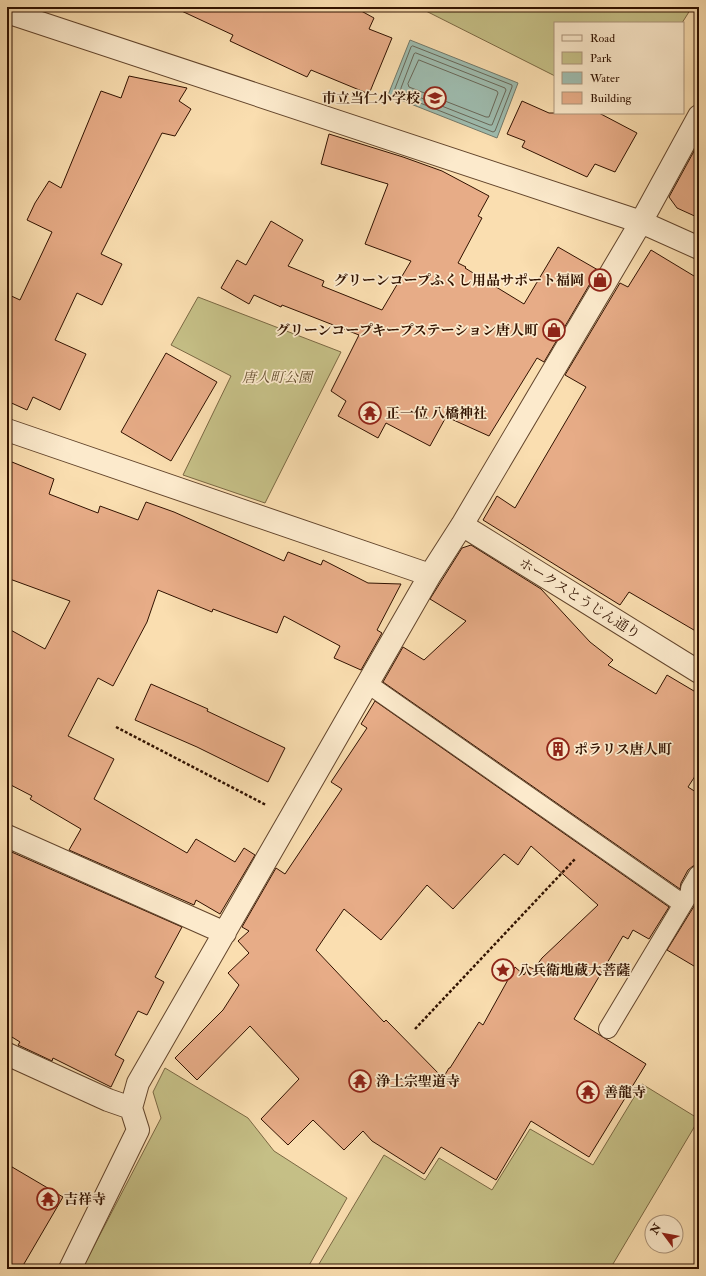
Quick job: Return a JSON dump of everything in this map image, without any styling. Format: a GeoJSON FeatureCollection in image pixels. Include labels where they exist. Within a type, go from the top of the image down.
{"type":"FeatureCollection","features":[{"type":"Feature","properties":{"kind":"street"},"geometry":{"type":"LineString","coordinates":[[7,12],[641,222],[699,248]]}},
{"type":"Feature","properties":{"kind":"street"},"geometry":{"type":"LineString","coordinates":[[70,1269],[138,1130],[131,1108],[138,1083],[430,575],[462,525],[641,222],[699,116]]}},
{"type":"Feature","properties":{"kind":"street"},"geometry":{"type":"LineString","coordinates":[[7,430],[430,575]]}},
{"type":"Feature","properties":{"kind":"street","name":"ホークスとうじん通り"},"geometry":{"type":"LineString","coordinates":[[462,525],[699,672]]}},
{"type":"Feature","properties":{"kind":"street"},"geometry":{"type":"LineString","coordinates":[[7,836],[224,933]]}},
{"type":"Feature","properties":{"kind":"street"},"geometry":{"type":"LineString","coordinates":[[7,1054],[108,1100],[131,1108]]}},
{"type":"Feature","properties":{"kind":"lane"},"geometry":{"type":"LineString","coordinates":[[368,684],[634,870],[693,891],[608,1030]]}},
{"type":"Feature","properties":{"kind":"path"},"geometry":{"type":"LineString","coordinates":[[116,727],[291,818]]}},
{"type":"Feature","properties":{"kind":"path"},"geometry":{"type":"LineString","coordinates":[[415,1029],[592,841]]}},
{"type":"Feature","properties":{"kind":"green space"},"geometry":{"type":"Polygon","coordinates":[[[418,7],[692,7],[683,22],[554,22],[554,75],[418,7]]]}},
{"type":"Feature","properties":{"kind":"green space","name":"唐人町公園"},"geometry":{"type":"Polygon","coordinates":[[[198,297],[341,352],[265,503],[183,475],[231,376],[171,345],[198,297]]]}},
{"type":"Feature","properties":{"kind":"green space"},"geometry":{"type":"Polygon","coordinates":[[[165,1068],[248,1118],[274,1151],[347,1198],[307,1269],[82,1269],[161,1118],[153,1092],[165,1068]]]}},
{"type":"Feature","properties":{"kind":"green space"},"geometry":{"type":"Polygon","coordinates":[[[642,1084],[699,1119],[610,1269],[329,1269],[319,1264],[384,1155],[425,1180],[439,1158],[492,1190],[530,1129],[593,1165],[642,1084]]]}},
{"type":"Feature","properties":{"kind":"water"},"geometry":{"type":"Polygon","coordinates":[[[410,40],[518,83],[497,138],[388,95],[410,40]]]}},
{"type":"Feature","properties":{"kind":"building"},"geometry":{"type":"Polygon","coordinates":[[[173,7],[354,7],[374,18],[369,29],[392,38],[369,94],[311,70],[307,77],[230,41],[233,35],[173,7]]]}},
{"type":"Feature","properties":{"kind":"building"},"geometry":{"type":"Polygon","coordinates":[[[129,76],[187,88],[179,101],[191,109],[175,136],[162,133],[101,254],[122,264],[102,305],[77,293],[55,340],[86,354],[60,410],[33,397],[27,410],[7,401],[7,294],[20,300],[52,232],[27,220],[35,203],[49,181],[61,188],[101,91],[121,98],[129,76]]]}},
{"type":"Feature","properties":{"kind":"building"},"geometry":{"type":"Polygon","coordinates":[[[522,101],[554,114],[601,114],[637,133],[615,172],[595,164],[587,177],[522,147],[525,141],[507,134],[522,101]]]}},
{"type":"Feature","properties":{"kind":"building"},"geometry":{"type":"Polygon","coordinates":[[[329,134],[442,171],[489,196],[478,216],[482,218],[458,263],[524,304],[558,247],[598,270],[544,362],[537,358],[489,436],[446,417],[430,446],[386,423],[378,438],[338,416],[346,401],[331,391],[359,335],[282,305],[281,307],[254,295],[249,304],[221,288],[237,260],[246,265],[271,221],[303,240],[288,266],[324,281],[322,286],[382,310],[411,261],[365,244],[388,184],[321,164],[329,134]]]}},
{"type":"Feature","properties":{"kind":"building"},"geometry":{"type":"Polygon","coordinates":[[[699,142],[699,218],[677,208],[669,197],[699,142]]]}},
{"type":"Feature","properties":{"kind":"building"},"geometry":{"type":"Polygon","coordinates":[[[651,250],[699,279],[699,633],[629,592],[620,605],[483,520],[497,496],[515,508],[586,387],[565,375],[620,283],[628,287],[651,250]]]}},
{"type":"Feature","properties":{"kind":"building"},"geometry":{"type":"Polygon","coordinates":[[[166,353],[217,382],[171,461],[121,432],[166,353]]]}},
{"type":"Feature","properties":{"kind":"building"},"geometry":{"type":"Polygon","coordinates":[[[7,460],[54,479],[49,494],[98,513],[100,506],[138,520],[146,502],[174,512],[284,561],[288,552],[321,565],[323,560],[368,583],[401,584],[377,630],[382,633],[361,670],[334,658],[340,646],[284,616],[277,633],[213,609],[212,612],[158,590],[147,622],[113,686],[98,678],[68,736],[114,759],[94,799],[187,853],[196,839],[235,862],[244,848],[255,855],[220,914],[196,900],[194,905],[69,850],[81,829],[30,799],[32,796],[7,783],[7,628],[45,649],[70,601],[7,578],[7,460]]]}},
{"type":"Feature","properties":{"kind":"building"},"geometry":{"type":"Polygon","coordinates":[[[471,545],[541,589],[590,642],[613,660],[608,665],[656,694],[667,675],[699,694],[699,770],[688,787],[699,794],[699,865],[693,866],[688,870],[681,883],[680,889],[383,682],[403,647],[424,660],[466,621],[430,599],[462,548],[471,545]]]}},
{"type":"Feature","properties":{"kind":"building"},"geometry":{"type":"Polygon","coordinates":[[[151,684],[208,709],[207,711],[285,748],[268,782],[197,747],[135,720],[151,684]]]}},
{"type":"Feature","properties":{"kind":"building"},"geometry":{"type":"Polygon","coordinates":[[[375,701],[669,907],[649,939],[633,930],[628,939],[623,936],[574,1019],[646,1064],[589,1157],[531,1121],[496,1180],[441,1147],[424,1174],[372,1141],[363,1131],[344,1150],[313,1120],[288,1145],[261,1119],[299,1079],[250,1026],[197,1080],[175,1058],[223,1010],[239,985],[228,973],[249,953],[238,941],[249,931],[242,927],[276,868],[285,874],[342,789],[331,782],[367,728],[361,724],[375,701]],[[531,846],[518,865],[504,854],[453,909],[427,885],[381,940],[344,909],[316,950],[384,1022],[386,1020],[443,1078],[479,1022],[483,1025],[515,967],[524,975],[529,967],[534,969],[542,958],[598,905],[531,846]]]}},
{"type":"Feature","properties":{"kind":"building"},"geometry":{"type":"Polygon","coordinates":[[[7,850],[182,927],[155,977],[164,982],[147,1015],[138,1011],[115,1055],[124,1060],[111,1087],[53,1058],[52,1061],[18,1045],[20,1042],[7,1034],[7,850]]]}},
{"type":"Feature","properties":{"kind":"building"},"geometry":{"type":"Polygon","coordinates":[[[696,903],[699,903],[699,969],[667,950],[696,903]]]}},
{"type":"Feature","properties":{"kind":"building"},"geometry":{"type":"Polygon","coordinates":[[[7,1164],[63,1197],[21,1269],[7,1269],[7,1164]]]}},
{"type":"Feature","properties":{"kind":"place","name":"市立当仁小学校"},"geometry":{"type":"Point","coordinates":[435,98]}},
{"type":"Feature","properties":{"kind":"place","name":"グリーンコープふくし用品サポート福岡"},"geometry":{"type":"Point","coordinates":[600,280]}},
{"type":"Feature","properties":{"kind":"place","name":"グリーンコープキープステーション唐人町"},"geometry":{"type":"Point","coordinates":[554,330]}},
{"type":"Feature","properties":{"kind":"place","name":"正一位 八橋神社"},"geometry":{"type":"Point","coordinates":[370,413]}},
{"type":"Feature","properties":{"kind":"place","name":"ポラリス唐人町"},"geometry":{"type":"Point","coordinates":[558,749]}},
{"type":"Feature","properties":{"kind":"place","name":"八兵衛地蔵大菩薩"},"geometry":{"type":"Point","coordinates":[503,970]}},
{"type":"Feature","properties":{"kind":"place","name":"浄土宗聖道寺"},"geometry":{"type":"Point","coordinates":[360,1081]}},
{"type":"Feature","properties":{"kind":"place","name":"善龍寺"},"geometry":{"type":"Point","coordinates":[588,1092]}},
{"type":"Feature","properties":{"kind":"place","name":"吉祥寺"},"geometry":{"type":"Point","coordinates":[48,1199]}}]}
